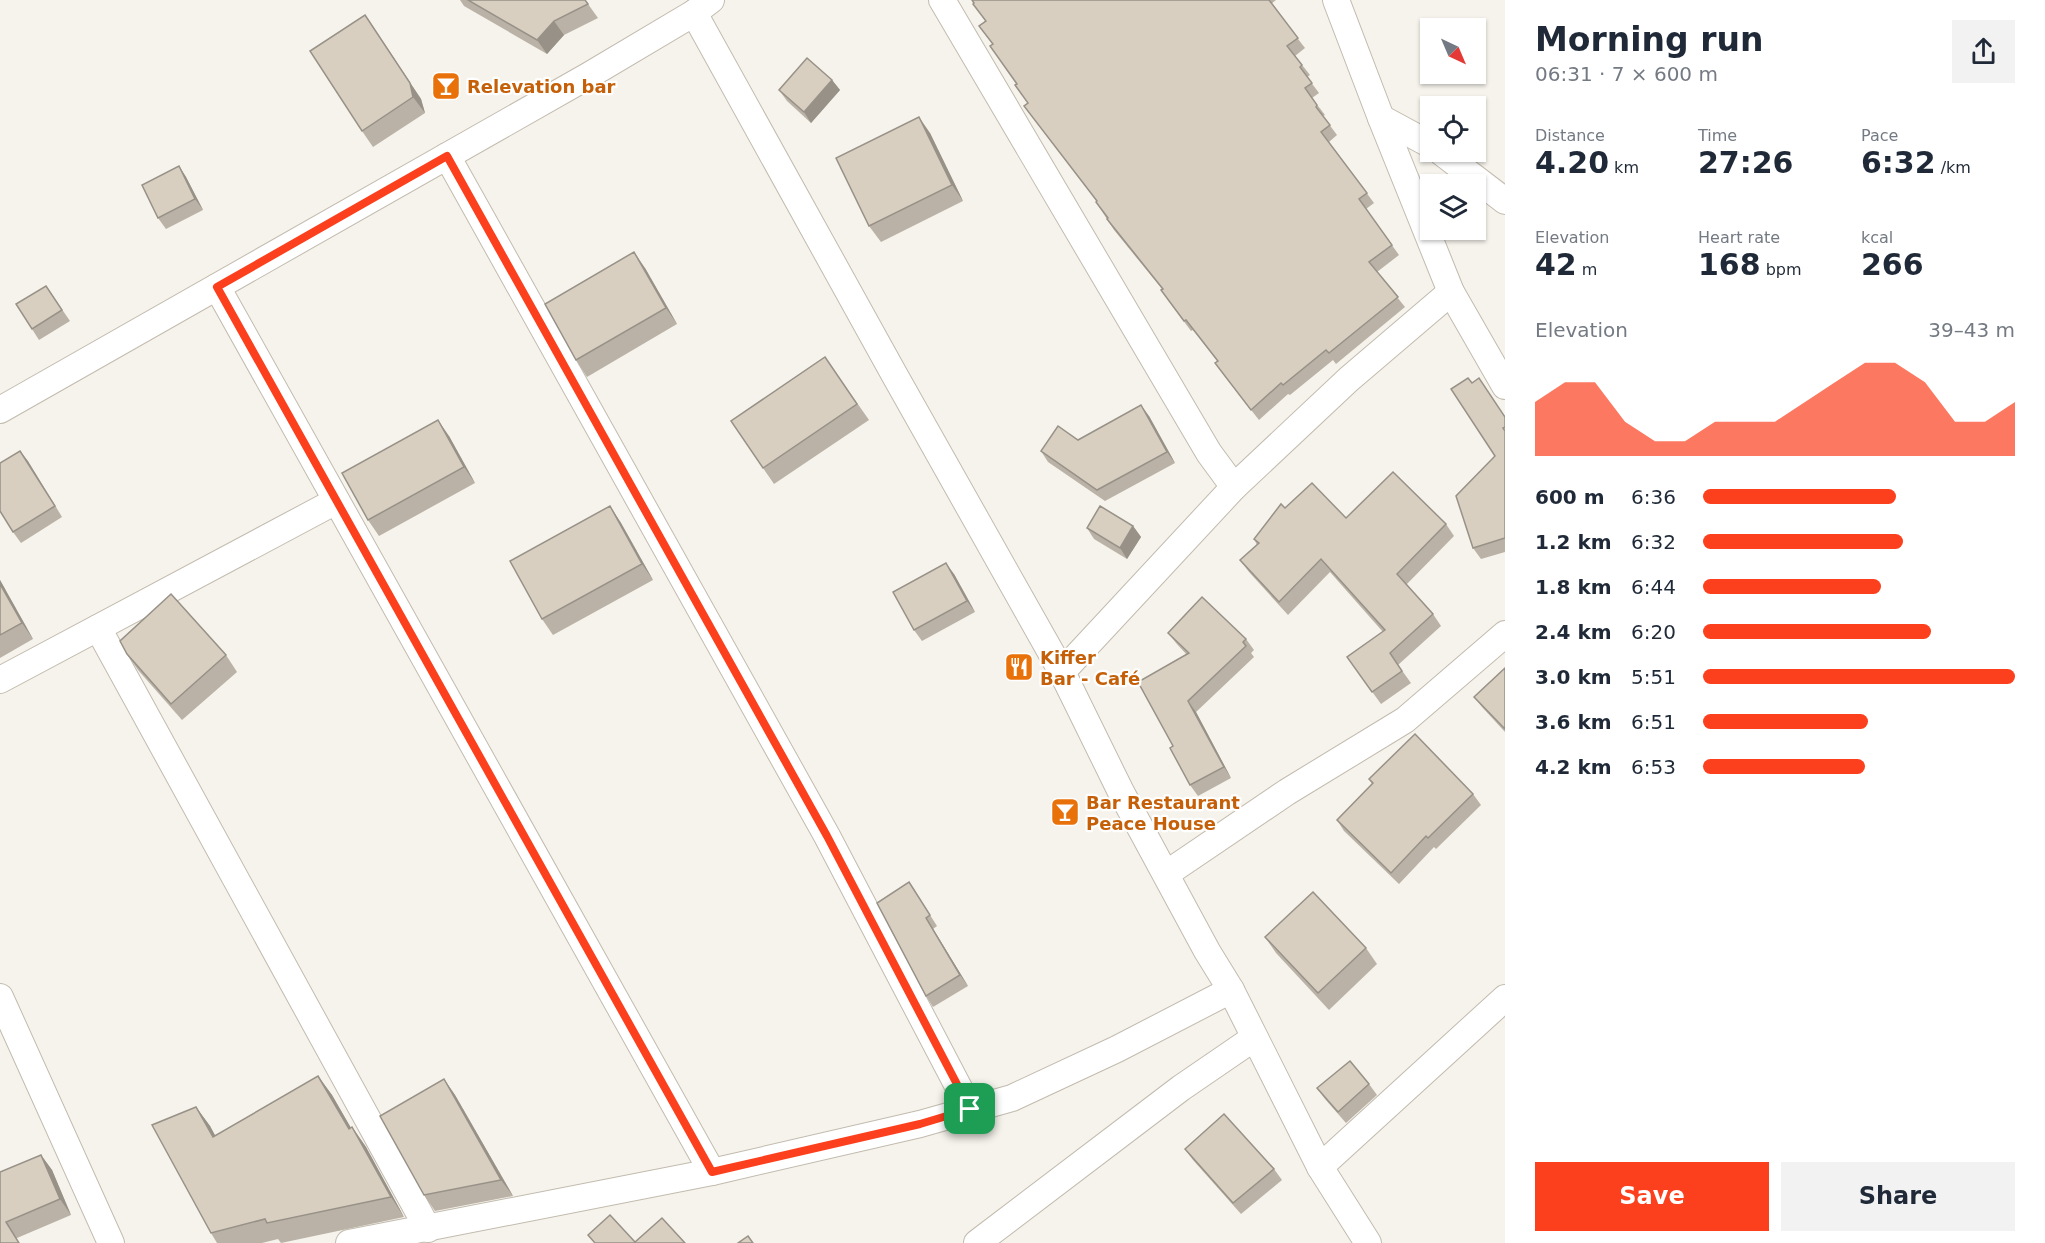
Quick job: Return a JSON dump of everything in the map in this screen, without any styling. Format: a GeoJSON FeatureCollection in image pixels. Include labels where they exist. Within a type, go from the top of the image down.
{"type":"FeatureCollection","features":[{"type":"Feature","properties":{"kind":"street"},"geometry":{"type":"LineString","coordinates":[[942,0],[1198,435],[1234,488]]}},
{"type":"Feature","properties":{"kind":"street"},"geometry":{"type":"LineString","coordinates":[[1336,0],[1451,292],[1505,386]]}},
{"type":"Feature","properties":{"kind":"street"},"geometry":{"type":"LineString","coordinates":[[0,410],[588,76],[703,7],[894,374],[1062,672],[1121,792],[1207,951],[1231,990],[1320,1167],[1368,1243]]}},
{"type":"Feature","properties":{"kind":"street"},"geometry":{"type":"LineString","coordinates":[[1381,118],[1420,139]]}},
{"type":"Feature","properties":{"kind":"street"},"geometry":{"type":"LineString","coordinates":[[447,156],[827,836],[970,1109]]}},
{"type":"Feature","properties":{"kind":"street"},"geometry":{"type":"LineString","coordinates":[[1454,162],[1505,201]]}},
{"type":"Feature","properties":{"kind":"street"},"geometry":{"type":"LineString","coordinates":[[217,287],[712,1172]]}},
{"type":"Feature","properties":{"kind":"street"},"geometry":{"type":"LineString","coordinates":[[1062,672],[1234,488],[1349,378],[1451,292]]}},
{"type":"Feature","properties":{"kind":"street"},"geometry":{"type":"LineString","coordinates":[[0,680],[336,501]]}},
{"type":"Feature","properties":{"kind":"street"},"geometry":{"type":"LineString","coordinates":[[98,628],[428,1228]]}},
{"type":"Feature","properties":{"kind":"street"},"geometry":{"type":"LineString","coordinates":[[1166,874],[1287,792],[1405,720],[1505,634]]}},
{"type":"Feature","properties":{"kind":"street"},"geometry":{"type":"LineString","coordinates":[[349,1243],[712,1172],[920,1124],[1012,1098],[1117,1049],[1231,990]]}},
{"type":"Feature","properties":{"kind":"street"},"geometry":{"type":"LineString","coordinates":[[0,997],[111,1243]]}},
{"type":"Feature","properties":{"kind":"street"},"geometry":{"type":"LineString","coordinates":[[1320,1167],[1505,998]]}},
{"type":"Feature","properties":{"kind":"street"},"geometry":{"type":"LineString","coordinates":[[977,1243],[1181,1088],[1254,1038]]}},
{"type":"Feature","properties":{"kind":"building"},"geometry":{"type":"Polygon","coordinates":[[[468,0],[585,0],[588,4],[554,21],[537,40],[468,0]]]}},
{"type":"Feature","properties":{"kind":"building"},"geometry":{"type":"Polygon","coordinates":[[[972,0],[1269,0],[1298,38],[1287,46],[1312,83],[1305,88],[1330,125],[1321,132],[1367,193],[1359,199],[1392,245],[1369,262],[1398,297],[1329,353],[1326,350],[1283,385],[1281,383],[1251,410],[1215,363],[1218,361],[1186,320],[1184,321],[1161,290],[1163,289],[1107,219],[1097,201],[1024,106],[1028,103],[990,46],[993,44],[979,26],[986,21],[972,0]]]}},
{"type":"Feature","properties":{"kind":"building"},"geometry":{"type":"Polygon","coordinates":[[[365,15],[410,83],[413,97],[362,131],[310,51],[365,15]]]}},
{"type":"Feature","properties":{"kind":"building"},"geometry":{"type":"Polygon","coordinates":[[[807,58],[832,80],[804,112],[779,90],[807,58]]]}},
{"type":"Feature","properties":{"kind":"building"},"geometry":{"type":"Polygon","coordinates":[[[919,117],[952,185],[869,226],[836,158],[919,117]]]}},
{"type":"Feature","properties":{"kind":"building"},"geometry":{"type":"Polygon","coordinates":[[[179,166],[195,199],[158,218],[142,185],[179,166]]]}},
{"type":"Feature","properties":{"kind":"building"},"geometry":{"type":"Polygon","coordinates":[[[634,252],[666,308],[576,360],[545,304],[634,252]]]}},
{"type":"Feature","properties":{"kind":"building"},"geometry":{"type":"Polygon","coordinates":[[[46,286],[62,310],[32,329],[16,304],[46,286]]]}},
{"type":"Feature","properties":{"kind":"building"},"geometry":{"type":"Polygon","coordinates":[[[825,357],[857,404],[763,468],[731,421],[825,357]]]}},
{"type":"Feature","properties":{"kind":"building"},"geometry":{"type":"Polygon","coordinates":[[[1468,378],[1472,383],[1479,378],[1505,417],[1503,428],[1505,431],[1505,538],[1473,548],[1456,496],[1495,456],[1451,389],[1468,378]]]}},
{"type":"Feature","properties":{"kind":"building"},"geometry":{"type":"Polygon","coordinates":[[[1141,405],[1167,452],[1097,490],[1041,451],[1058,426],[1078,440],[1141,405]]]}},
{"type":"Feature","properties":{"kind":"building"},"geometry":{"type":"Polygon","coordinates":[[[438,420],[464,467],[368,520],[342,473],[438,420]]]}},
{"type":"Feature","properties":{"kind":"building"},"geometry":{"type":"Polygon","coordinates":[[[20,451],[55,506],[13,532],[0,511],[0,463],[20,451]]]}},
{"type":"Feature","properties":{"kind":"building"},"geometry":{"type":"Polygon","coordinates":[[[1393,472],[1446,524],[1397,574],[1433,614],[1390,653],[1402,671],[1372,692],[1347,657],[1385,630],[1321,559],[1279,602],[1240,560],[1259,543],[1254,539],[1281,504],[1285,508],[1312,483],[1346,518],[1393,472]]]}},
{"type":"Feature","properties":{"kind":"building"},"geometry":{"type":"Polygon","coordinates":[[[610,506],[642,564],[542,619],[510,561],[610,506]]]}},
{"type":"Feature","properties":{"kind":"building"},"geometry":{"type":"Polygon","coordinates":[[[1100,506],[1133,526],[1120,548],[1087,528],[1100,506]]]}},
{"type":"Feature","properties":{"kind":"building"},"geometry":{"type":"Polygon","coordinates":[[[946,563],[967,601],[914,630],[893,592],[946,563]]]}},
{"type":"Feature","properties":{"kind":"building"},"geometry":{"type":"Polygon","coordinates":[[[0,584],[22,623],[0,635],[0,584]]]}},
{"type":"Feature","properties":{"kind":"building"},"geometry":{"type":"Polygon","coordinates":[[[171,594],[226,655],[171,704],[127,654],[120,641],[171,594]]]}},
{"type":"Feature","properties":{"kind":"building"},"geometry":{"type":"Polygon","coordinates":[[[1202,597],[1246,639],[1243,642],[1246,646],[1188,701],[1224,767],[1190,785],[1170,748],[1173,746],[1138,682],[1189,653],[1168,633],[1202,597]]]}},
{"type":"Feature","properties":{"kind":"building"},"geometry":{"type":"Polygon","coordinates":[[[1505,668],[1505,729],[1474,697],[1505,668]]]}},
{"type":"Feature","properties":{"kind":"building"},"geometry":{"type":"Polygon","coordinates":[[[1415,734],[1473,794],[1428,838],[1426,836],[1391,873],[1337,820],[1373,783],[1369,779],[1415,734]]]}},
{"type":"Feature","properties":{"kind":"building"},"geometry":{"type":"Polygon","coordinates":[[[909,882],[930,915],[926,918],[960,975],[926,996],[877,903],[909,882]]]}},
{"type":"Feature","properties":{"kind":"building"},"geometry":{"type":"Polygon","coordinates":[[[1313,892],[1366,948],[1318,993],[1265,937],[1313,892]]]}},
{"type":"Feature","properties":{"kind":"building"},"geometry":{"type":"Polygon","coordinates":[[[1350,1061],[1369,1084],[1338,1112],[1317,1088],[1350,1061]]]}},
{"type":"Feature","properties":{"kind":"building"},"geometry":{"type":"Polygon","coordinates":[[[318,1076],[349,1129],[352,1127],[391,1197],[267,1223],[265,1219],[211,1233],[152,1125],[196,1107],[213,1137],[318,1076]]]}},
{"type":"Feature","properties":{"kind":"building"},"geometry":{"type":"Polygon","coordinates":[[[444,1079],[501,1180],[424,1195],[380,1116],[444,1079]]]}},
{"type":"Feature","properties":{"kind":"building"},"geometry":{"type":"Polygon","coordinates":[[[1224,1114],[1274,1169],[1233,1203],[1185,1149],[1224,1114]]]}},
{"type":"Feature","properties":{"kind":"building"},"geometry":{"type":"Polygon","coordinates":[[[41,1155],[60,1199],[6,1222],[19,1243],[0,1243],[0,1172],[41,1155]]]}},
{"type":"Feature","properties":{"kind":"building"},"geometry":{"type":"Polygon","coordinates":[[[610,1215],[635,1242],[662,1218],[685,1243],[595,1243],[588,1235],[610,1215]]]}},
{"type":"Feature","properties":{"kind":"building"},"geometry":{"type":"Polygon","coordinates":[[[748,1236],[753,1243],[738,1243],[748,1236]]]}},
{"type":"Feature","properties":{"kind":"place","name":"Relevation bar"},"geometry":{"type":"Point","coordinates":[446,86]}},
{"type":"Feature","properties":{"kind":"place","name":"Kiffer Bar - Café"},"geometry":{"type":"Point","coordinates":[1019,667]}},
{"type":"Feature","properties":{"kind":"place","name":"Bar Restaurant Peace House"},"geometry":{"type":"Point","coordinates":[1065,812]}},
{"type":"Feature","properties":{"kind":"route"},"geometry":{"type":"LineString","coordinates":[[447,156],[827,836],[970,1109],[920,1124],[712,1172],[217,287],[447,156]]}}]}
